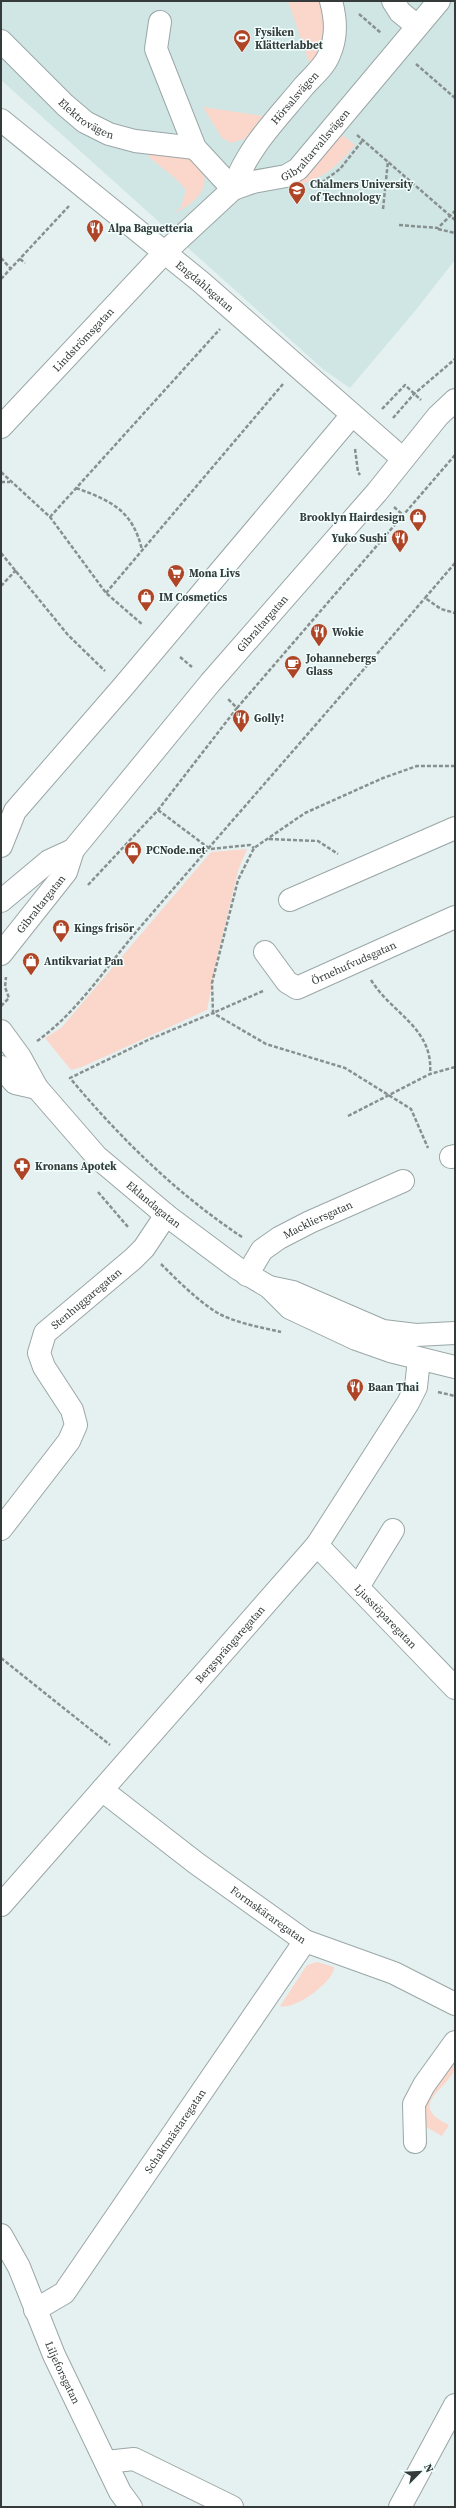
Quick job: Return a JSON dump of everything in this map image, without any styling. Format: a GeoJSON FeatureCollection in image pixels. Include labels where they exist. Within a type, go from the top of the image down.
{"type":"FeatureCollection","features":[{"type":"Feature","properties":{"kind":"street","name":"Hörsalsvägen"},"geometry":{"type":"LineString","coordinates":[[233,189],[239,170],[251,150],[329,56],[335,35],[334,13],[331,1]]}},
{"type":"Feature","properties":{"kind":"street"},"geometry":{"type":"LineString","coordinates":[[393,1],[400,12],[417,26]]}},
{"type":"Feature","properties":{"kind":"street","name":"Gibraltarvallsvägen"},"geometry":{"type":"LineString","coordinates":[[165,252],[233,189],[253,182],[286,176],[298,168],[439,1]]}},
{"type":"Feature","properties":{"kind":"street"},"geometry":{"type":"LineString","coordinates":[[160,22],[156,48],[195,148],[233,189]]}},
{"type":"Feature","properties":{"kind":"street","name":"Elektrovägen"},"geometry":{"type":"LineString","coordinates":[[1,41],[65,105],[85,122],[109,134],[135,141],[195,148]]}},
{"type":"Feature","properties":{"kind":"street","name":"Engdahlsgatan"},"geometry":{"type":"LineString","coordinates":[[1,120],[165,252],[403,459]]}},
{"type":"Feature","properties":{"kind":"street","name":"Lindströmsgatan"},"geometry":{"type":"LineString","coordinates":[[1,427],[165,252]]}},
{"type":"Feature","properties":{"kind":"street","name":"Gibraltargatan"},"geometry":{"type":"LineString","coordinates":[[1,954],[66,872],[73,850],[210,683],[377,492],[438,416],[455,400]]}},
{"type":"Feature","properties":{"kind":"street"},"geometry":{"type":"LineString","coordinates":[[1,846],[15,811],[122,688],[352,415]]}},
{"type":"Feature","properties":{"kind":"street"},"geometry":{"type":"LineString","coordinates":[[290,900],[455,828]]}},
{"type":"Feature","properties":{"kind":"street","name":"Gibraltargatan"},"geometry":{"type":"LineString","coordinates":[[1,902],[49,861],[73,850]]}},
{"type":"Feature","properties":{"kind":"street","name":"Örnehufvudsgatan"},"geometry":{"type":"LineString","coordinates":[[265,952],[287,982],[297,988],[455,917]]}},
{"type":"Feature","properties":{"kind":"street","name":"Eklandagatan"},"geometry":{"type":"LineString","coordinates":[[3,1021],[37,1088],[97,1158],[166,1215],[247,1275],[269,1287],[290,1308],[356,1340],[420,1359],[455,1367]]}},
{"type":"Feature","properties":{"kind":"street"},"geometry":{"type":"LineString","coordinates":[[1,1067],[15,1083],[37,1088]]}},
{"type":"Feature","properties":{"kind":"street","name":"Mackliersgatan"},"geometry":{"type":"LineString","coordinates":[[247,1275],[262,1250],[310,1222],[403,1181]]}},
{"type":"Feature","properties":{"kind":"street","name":"Stenhuggaregatan"},"geometry":{"type":"LineString","coordinates":[[1,1529],[69,1441],[76,1426],[72,1410],[44,1367],[39,1353],[45,1333],[133,1259],[144,1248],[166,1215]]}},
{"type":"Feature","properties":{"kind":"street","name":"Eklandagatan"},"geometry":{"type":"LineString","coordinates":[[269,1287],[293,1292],[383,1331],[416,1335],[455,1333]]}},
{"type":"Feature","properties":{"kind":"street","name":"Bergsprängaregatan"},"geometry":{"type":"LineString","coordinates":[[1,1905],[318,1545],[408,1403],[416,1387],[420,1359]]}},
{"type":"Feature","properties":{"kind":"street"},"geometry":{"type":"LineString","coordinates":[[358,1587],[393,1530]]}},
{"type":"Feature","properties":{"kind":"street","name":"Ljusstöparegatan"},"geometry":{"type":"LineString","coordinates":[[318,1545],[455,1688]]}},
{"type":"Feature","properties":{"kind":"street","name":"Formskäraregatan"},"geometry":{"type":"LineString","coordinates":[[102,1790],[196,1864],[305,1941],[394,1973],[455,2004]]}},
{"type":"Feature","properties":{"kind":"street","name":"Schaktmästaregatan"},"geometry":{"type":"LineString","coordinates":[[35,2310],[64,2294],[305,1941]]}},
{"type":"Feature","properties":{"kind":"street"},"geometry":{"type":"LineString","coordinates":[[415,2142],[414,2104],[424,2085],[455,2042]]}},
{"type":"Feature","properties":{"kind":"street","name":"Liljeforsgatan"},"geometry":{"type":"LineString","coordinates":[[1,2235],[19,2267],[54,2355],[106,2462],[131,2507]]}},
{"type":"Feature","properties":{"kind":"street"},"geometry":{"type":"LineString","coordinates":[[400,2507],[455,2405]]}},
{"type":"Feature","properties":{"kind":"street"},"geometry":{"type":"LineString","coordinates":[[106,2462],[134,2459],[232,2507]]}},
{"type":"Feature","properties":{"kind":"path"},"geometry":{"type":"LineString","coordinates":[[354,10],[382,34]]}},
{"type":"Feature","properties":{"kind":"path"},"geometry":{"type":"LineString","coordinates":[[313,188],[326,181],[340,169],[363,140]]}},
{"type":"Feature","properties":{"kind":"path"},"geometry":{"type":"LineString","coordinates":[[383,209],[388,161]]}},
{"type":"Feature","properties":{"kind":"path"},"geometry":{"type":"LineString","coordinates":[[1,279],[71,204]]}},
{"type":"Feature","properties":{"kind":"path"},"geometry":{"type":"LineString","coordinates":[[438,228],[455,211]]}},
{"type":"Feature","properties":{"kind":"path"},"geometry":{"type":"LineString","coordinates":[[399,225],[438,228],[455,233]]}},
{"type":"Feature","properties":{"kind":"path"},"geometry":{"type":"LineString","coordinates":[[1,258],[11,268]]}},
{"type":"Feature","properties":{"kind":"path"},"geometry":{"type":"LineString","coordinates":[[20,259],[25,263]]}},
{"type":"Feature","properties":{"kind":"path"},"geometry":{"type":"LineString","coordinates":[[50,517],[223,325]]}},
{"type":"Feature","properties":{"kind":"path"},"geometry":{"type":"LineString","coordinates":[[397,414],[414,394],[455,359]]}},
{"type":"Feature","properties":{"kind":"path"},"geometry":{"type":"LineString","coordinates":[[106,593],[287,380]]}},
{"type":"Feature","properties":{"kind":"path"},"geometry":{"type":"LineString","coordinates":[[238,708],[455,455]]}},
{"type":"Feature","properties":{"kind":"path"},"geometry":{"type":"LineString","coordinates":[[1,482],[11,482]]}},
{"type":"Feature","properties":{"kind":"path"},"geometry":{"type":"LineString","coordinates":[[76,488],[113,505],[130,518],[136,529],[142,550]]}},
{"type":"Feature","properties":{"kind":"path"},"geometry":{"type":"LineString","coordinates":[[1,553],[68,635],[110,676]]}},
{"type":"Feature","properties":{"kind":"path"},"geometry":{"type":"LineString","coordinates":[[32,1044],[71,1011],[142,926],[210,849],[455,563]]}},
{"type":"Feature","properties":{"kind":"path"},"geometry":{"type":"LineString","coordinates":[[1,586],[16,570]]}},
{"type":"Feature","properties":{"kind":"path"},"geometry":{"type":"LineString","coordinates":[[425,598],[441,609],[455,613]]}},
{"type":"Feature","properties":{"kind":"path"},"geometry":{"type":"LineString","coordinates":[[158,810],[210,849],[250,845],[254,848]]}},
{"type":"Feature","properties":{"kind":"path"},"geometry":{"type":"LineString","coordinates":[[269,838],[318,841],[332,848],[344,859],[353,872]]}},
{"type":"Feature","properties":{"kind":"path"},"geometry":{"type":"LineString","coordinates":[[360,961],[378,991],[401,1016],[416,1027],[429,1052],[430,1074]]}},
{"type":"Feature","properties":{"kind":"path"},"geometry":{"type":"LineString","coordinates":[[1,1006],[3,1021]]}},
{"type":"Feature","properties":{"kind":"path"},"geometry":{"type":"LineString","coordinates":[[262,1250],[176,1186],[114,1128],[70,1078],[148,1040],[214,1013],[266,1044],[346,1068],[411,1109],[436,1164],[453,1157]]}},
{"type":"Feature","properties":{"kind":"path"},"geometry":{"type":"LineString","coordinates":[[348,1116],[430,1074],[455,1067]]}},
{"type":"Feature","properties":{"kind":"path"},"geometry":{"type":"LineString","coordinates":[[1,1658],[115,1750]]}},
{"type":"Feature","properties":{"kind":"shaded area","name":"Chalmers University of Technology"},"geometry":{"type":"Polygon","coordinates":[[[1,1],[455,1],[455,260],[415,311],[350,388],[324,370],[1,80],[1,1]]]}},
{"type":"Feature","properties":{"kind":"shaded area"},"geometry":{"type":"Polygon","coordinates":[[[288,1],[325,1],[325,36],[315,59],[309,62],[288,1]]]}},
{"type":"Feature","properties":{"kind":"shaded area"},"geometry":{"type":"Polygon","coordinates":[[[203,107],[263,116],[245,139],[231,143],[222,138],[203,107]]]}},
{"type":"Feature","properties":{"kind":"shaded area"},"geometry":{"type":"Polygon","coordinates":[[[341,134],[355,145],[347,154],[334,167],[319,177],[291,187],[341,134]]]}},
{"type":"Feature","properties":{"kind":"shaded area"},"geometry":{"type":"Polygon","coordinates":[[[141,147],[181,152],[202,166],[204,182],[203,189],[199,195],[188,205],[174,213],[181,207],[186,190],[175,178],[151,159],[141,147]]]}},
{"type":"Feature","properties":{"kind":"shaded area"},"geometry":{"type":"Polygon","coordinates":[[[247,849],[238,871],[218,954],[207,1010],[82,1067],[71,1070],[45,1038],[61,1028],[211,852],[247,849]]]}},
{"type":"Feature","properties":{"kind":"shaded area"},"geometry":{"type":"Polygon","coordinates":[[[317,1962],[334,1967],[333,1973],[328,1980],[304,2000],[286,2006],[280,2006],[307,1965],[317,1962]]]}},
{"type":"Feature","properties":{"kind":"shaded area"},"geometry":{"type":"Polygon","coordinates":[[[455,2048],[454,2070],[430,2104],[431,2111],[437,2118],[449,2125],[442,2136],[421,2124],[420,2115],[455,2048]]]}},
{"type":"Feature","properties":{"kind":"place","name":"Fysiken Klätterlabbet"},"geometry":{"type":"Point","coordinates":[242,53]}},
{"type":"Feature","properties":{"kind":"place","name":"Chalmers University of Technology"},"geometry":{"type":"Point","coordinates":[297,205]}},
{"type":"Feature","properties":{"kind":"place","name":"Alpa Baguetteria"},"geometry":{"type":"Point","coordinates":[95,243]}},
{"type":"Feature","properties":{"kind":"place","name":"Brooklyn Hairdesign"},"geometry":{"type":"Point","coordinates":[418,532]}},
{"type":"Feature","properties":{"kind":"place","name":"Yuko Sushi"},"geometry":{"type":"Point","coordinates":[400,553]}},
{"type":"Feature","properties":{"kind":"place","name":"Mona Livs"},"geometry":{"type":"Point","coordinates":[176,588]}},
{"type":"Feature","properties":{"kind":"place","name":"IM Cosmetics"},"geometry":{"type":"Point","coordinates":[146,612]}},
{"type":"Feature","properties":{"kind":"place","name":"Wokie"},"geometry":{"type":"Point","coordinates":[319,647]}},
{"type":"Feature","properties":{"kind":"place","name":"Johannebergs Glass"},"geometry":{"type":"Point","coordinates":[293,679]}},
{"type":"Feature","properties":{"kind":"place","name":"Golly!"},"geometry":{"type":"Point","coordinates":[241,733]}},
{"type":"Feature","properties":{"kind":"place","name":"PCNode.net"},"geometry":{"type":"Point","coordinates":[133,865]}},
{"type":"Feature","properties":{"kind":"place","name":"Kings frisör"},"geometry":{"type":"Point","coordinates":[61,943]}},
{"type":"Feature","properties":{"kind":"place","name":"Antikvariat Pan"},"geometry":{"type":"Point","coordinates":[31,976]}},
{"type":"Feature","properties":{"kind":"place","name":"Kronans Apotek"},"geometry":{"type":"Point","coordinates":[22,1181]}},
{"type":"Feature","properties":{"kind":"place","name":"Baan Thai"},"geometry":{"type":"Point","coordinates":[355,1402]}}]}
